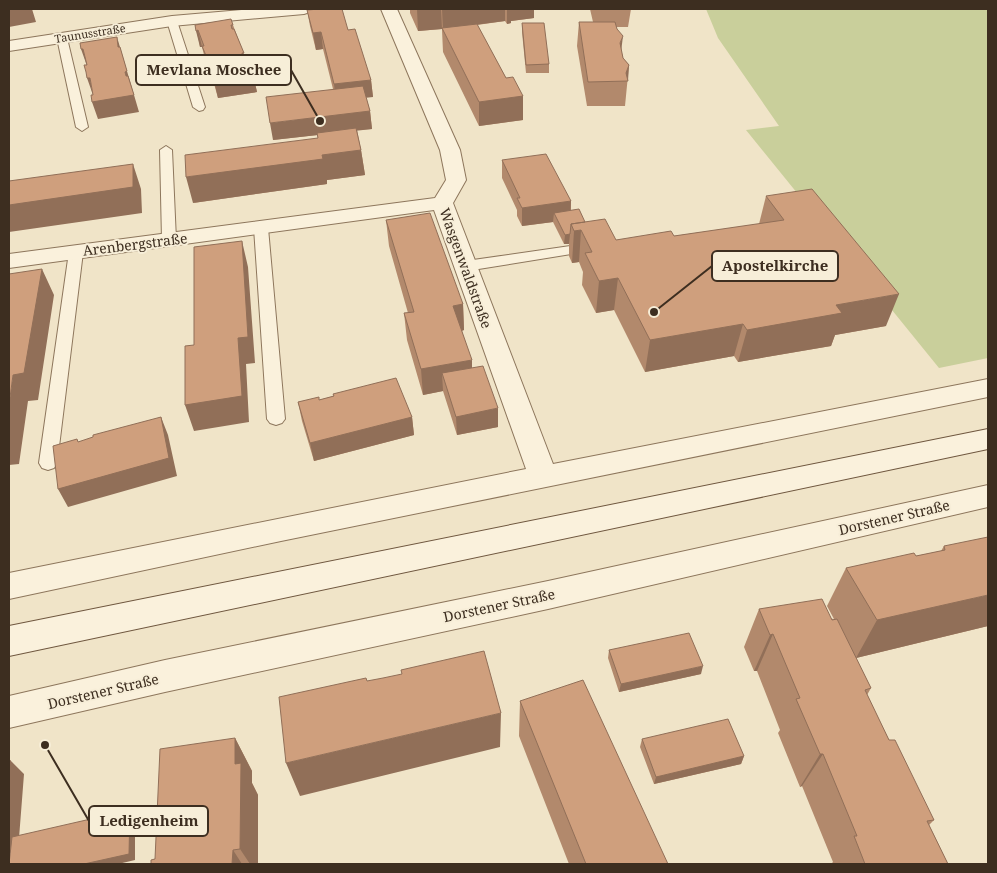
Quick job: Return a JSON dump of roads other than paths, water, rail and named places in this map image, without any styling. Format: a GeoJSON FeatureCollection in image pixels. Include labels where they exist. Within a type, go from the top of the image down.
{"type":"FeatureCollection","features":[{"type":"Feature","properties":{"kind":"street","name":"Taunusstraße"},"geometry":{"type":"LineString","coordinates":[[9,46],[62,38],[173,13],[304,9]]}},
{"type":"Feature","properties":{"kind":"street","name":"Wasgenwaldstraße"},"geometry":{"type":"LineString","coordinates":[[389,9],[450,150],[456,180],[442,203],[543,476]]}},
{"type":"Feature","properties":{"kind":"street","name":"Arenbergstraße"},"geometry":{"type":"LineString","coordinates":[[9,261],[442,203]]}},
{"type":"Feature","properties":{"kind":"street"},"geometry":{"type":"LineString","coordinates":[[9,586],[543,476],[988,388]]}},
{"type":"Feature","properties":{"kind":"street"},"geometry":{"type":"LineString","coordinates":[[9,641],[988,439]]}},
{"type":"Feature","properties":{"kind":"street","name":"Dorstener Straße"},"geometry":{"type":"LineString","coordinates":[[9,712],[166,676],[548,595],[988,496]]}},
{"type":"Feature","properties":{"kind":"lane"},"geometry":{"type":"LineString","coordinates":[[173,13],[199,107]]}},
{"type":"Feature","properties":{"kind":"lane"},"geometry":{"type":"LineString","coordinates":[[62,38],[82,127]]}},
{"type":"Feature","properties":{"kind":"lane"},"geometry":{"type":"LineString","coordinates":[[166,150],[169,240]]}},
{"type":"Feature","properties":{"kind":"lane"},"geometry":{"type":"LineString","coordinates":[[261,228],[276,419]]}},
{"type":"Feature","properties":{"kind":"lane"},"geometry":{"type":"LineString","coordinates":[[466,266],[609,245]]}},
{"type":"Feature","properties":{"kind":"lane"},"geometry":{"type":"LineString","coordinates":[[48,463],[76,252]]}},
{"type":"Feature","properties":{"kind":"place","name":"Mevlana Moschee"},"geometry":{"type":"Point","coordinates":[320,121]}},
{"type":"Feature","properties":{"kind":"place","name":"Apostelkirche"},"geometry":{"type":"Point","coordinates":[654,312]}},
{"type":"Feature","properties":{"kind":"place","name":"Ledigenheim"},"geometry":{"type":"Point","coordinates":[45,745]}}]}
